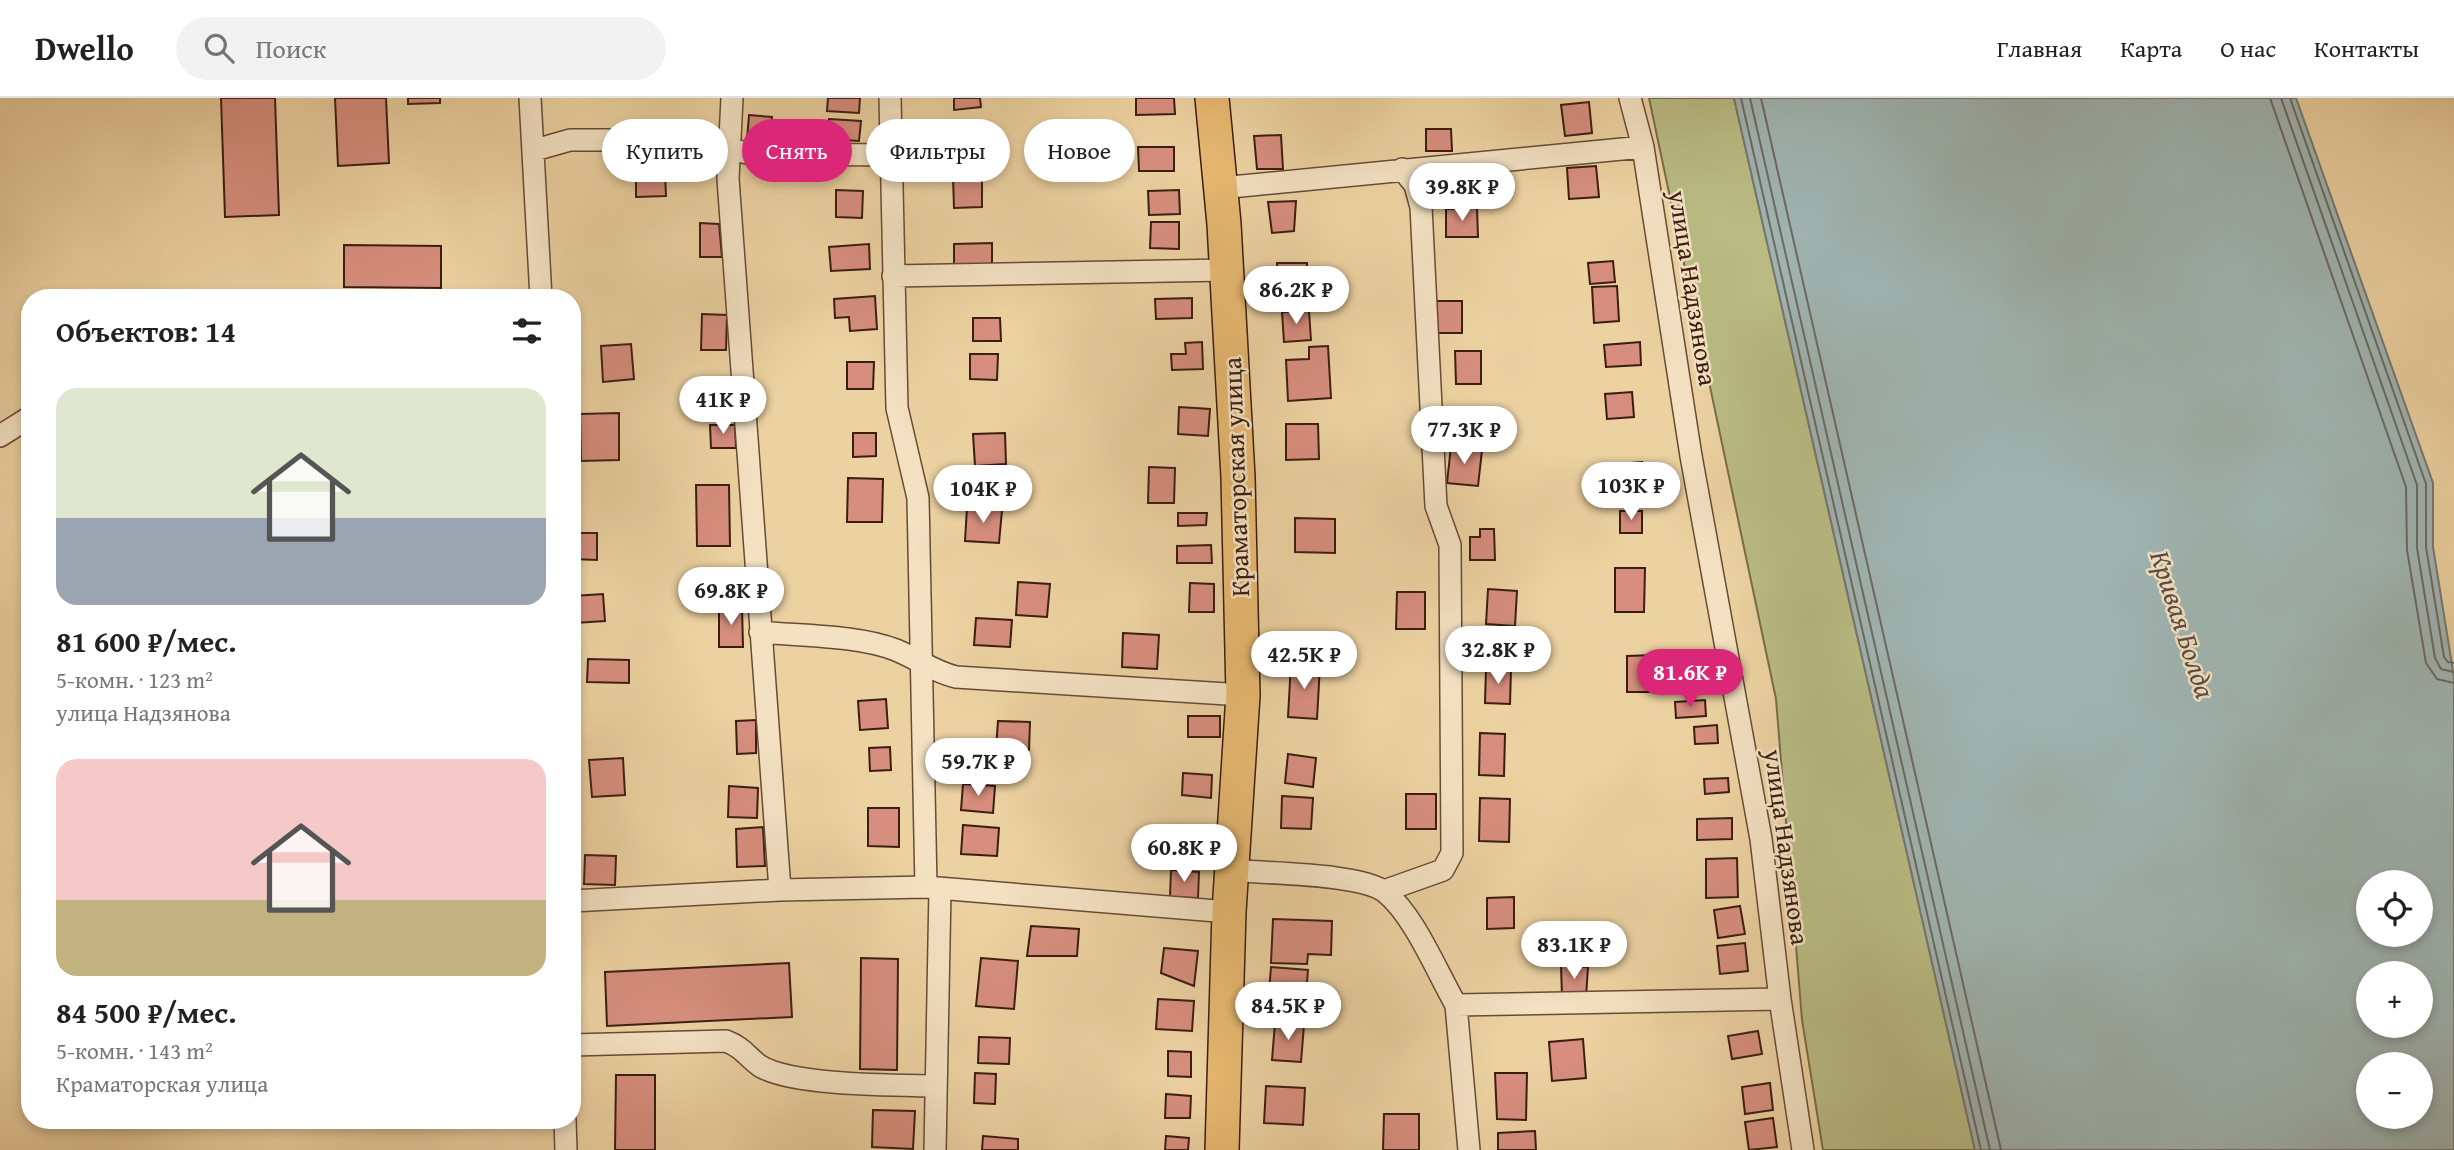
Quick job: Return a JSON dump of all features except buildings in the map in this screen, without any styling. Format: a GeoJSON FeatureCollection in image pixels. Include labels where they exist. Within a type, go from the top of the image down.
{"type":"FeatureCollection","features":[{"type":"Feature","properties":{"kind":"main road","name":"Краматорская улица"},"geometry":{"type":"LineString","coordinates":[[1212,98],[1221,188],[1238,477],[1243,695],[1229,912],[1222,1150]]}},
{"type":"Feature","properties":{"kind":"street"},"geometry":{"type":"LineString","coordinates":[[530,98],[541,289]]}},
{"type":"Feature","properties":{"kind":"street"},"geometry":{"type":"LineString","coordinates":[[728,139],[732,98]]}},
{"type":"Feature","properties":{"kind":"street"},"geometry":{"type":"LineString","coordinates":[[890,98],[891,119]]}},
{"type":"Feature","properties":{"kind":"street","name":"улица Надзянова"},"geometry":{"type":"LineString","coordinates":[[1630,98],[1643,147],[1691,456],[1761,839],[1780,999],[1803,1150]]}},
{"type":"Feature","properties":{"kind":"street"},"geometry":{"type":"LineString","coordinates":[[534,149],[570,140],[602,140]]}},
{"type":"Feature","properties":{"kind":"street"},"geometry":{"type":"LineString","coordinates":[[1221,188],[1643,147]]}},
{"type":"Feature","properties":{"kind":"street"},"geometry":{"type":"LineString","coordinates":[[728,149],[752,154],[866,155]]}},
{"type":"Feature","properties":{"kind":"street"},"geometry":{"type":"LineString","coordinates":[[728,164],[780,890]]}},
{"type":"Feature","properties":{"kind":"street"},"geometry":{"type":"LineString","coordinates":[[1384,891],[1443,870],[1452,853],[1450,545],[1436,506],[1421,207],[1415,185],[1402,169]]}},
{"type":"Feature","properties":{"kind":"street"},"geometry":{"type":"LineString","coordinates":[[892,182],[897,408],[918,498],[921,663],[933,889],[936,1086],[934,1150]]}},
{"type":"Feature","properties":{"kind":"street"},"geometry":{"type":"LineString","coordinates":[[893,276],[1226,270]]}},
{"type":"Feature","properties":{"kind":"street"},"geometry":{"type":"LineString","coordinates":[[0,436],[21,423]]}},
{"type":"Feature","properties":{"kind":"street"},"geometry":{"type":"LineString","coordinates":[[760,632],[867,643],[896,650],[937,673],[956,677],[1243,695]]}},
{"type":"Feature","properties":{"kind":"street"},"geometry":{"type":"LineString","coordinates":[[1232,870],[1361,881],[1384,891],[1403,913],[1456,1005],[1469,1150]]}},
{"type":"Feature","properties":{"kind":"street"},"geometry":{"type":"LineString","coordinates":[[581,901],[780,890],[933,889],[1229,912]]}},
{"type":"Feature","properties":{"kind":"street"},"geometry":{"type":"LineString","coordinates":[[1456,1005],[1780,999]]}},
{"type":"Feature","properties":{"kind":"street"},"geometry":{"type":"LineString","coordinates":[[581,1045],[726,1041],[743,1047],[761,1066],[780,1073],[853,1084],[936,1086]]}},
{"type":"Feature","properties":{"kind":"street"},"geometry":{"type":"LineString","coordinates":[[565,1129],[566,1150]]}},
{"type":"Feature","properties":{"kind":"green space"},"geometry":{"type":"Polygon","coordinates":[[[1649,98],[1734,98],[1975,1150],[1823,1150],[1802,1020],[1776,699],[1649,98]]]}},
{"type":"Feature","properties":{"kind":"water","name":"Кривая Болда"},"geometry":{"type":"Polygon","coordinates":[[[1734,98],[2296,98],[2433,483],[2433,547],[2454,677],[2454,1150],[1975,1150],[1734,98]]]}}]}
